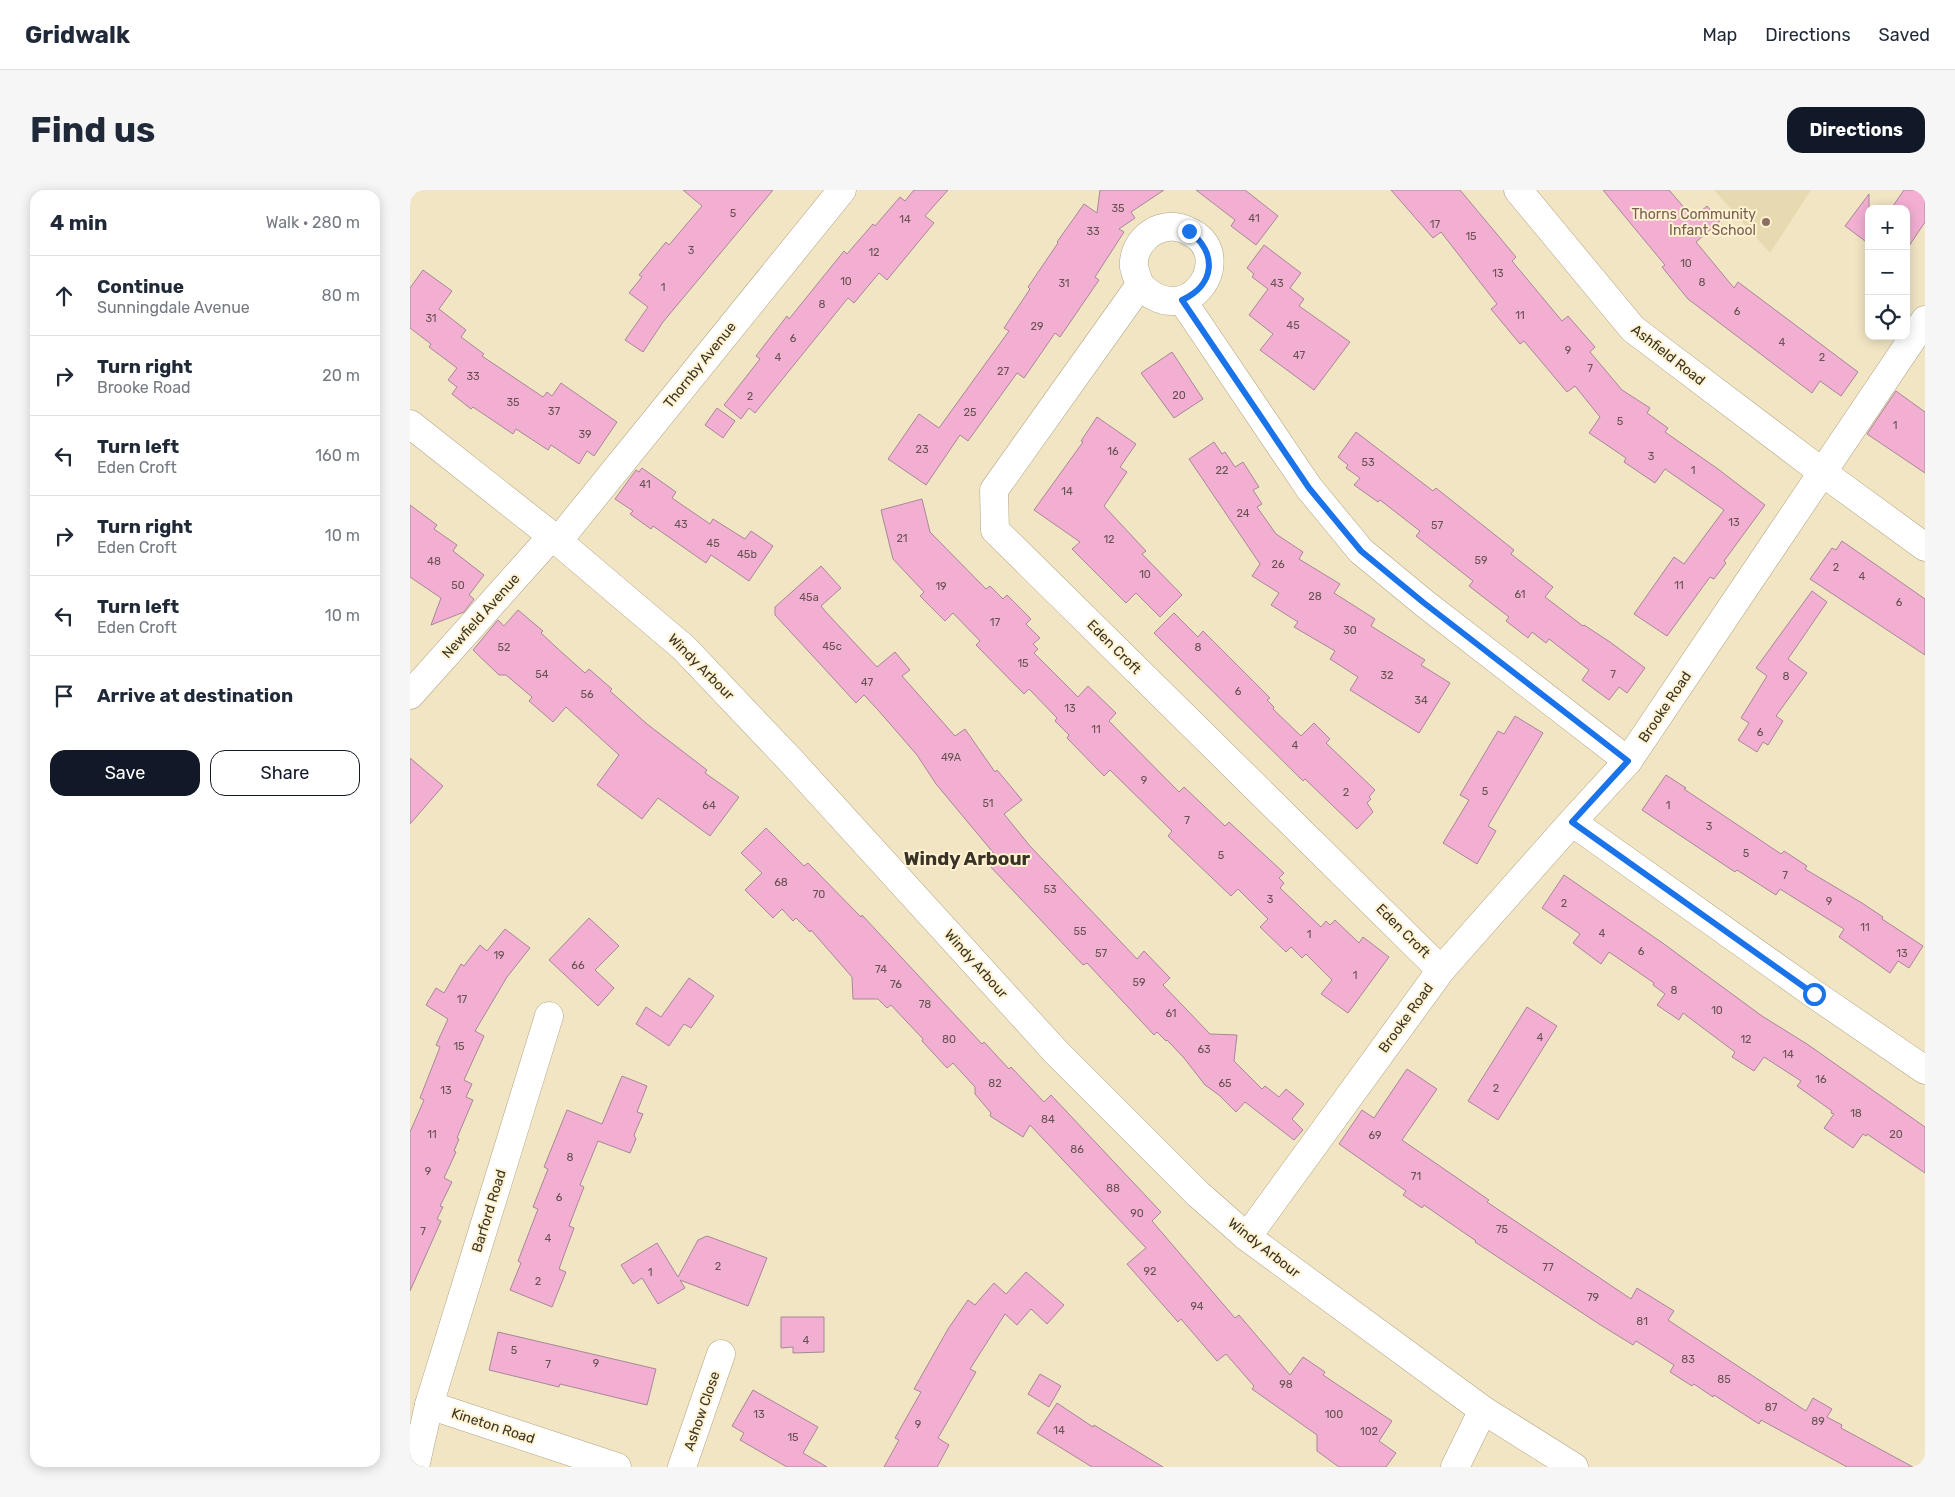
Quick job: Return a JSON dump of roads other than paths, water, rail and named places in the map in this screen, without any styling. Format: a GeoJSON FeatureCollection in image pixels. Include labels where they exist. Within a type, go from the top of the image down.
{"type":"FeatureCollection","features":[{"type":"Feature","properties":{"kind":"street","name":"Thornby Avenue"},"geometry":{"type":"LineString","coordinates":[[555,538],[842,190]]}},
{"type":"Feature","properties":{"kind":"street","name":"Ashfield Road"},"geometry":{"type":"LineString","coordinates":[[1518,190],[1633,329],[1822,472],[1925,547]]}},
{"type":"Feature","properties":{"kind":"street"},"geometry":{"type":"LineString","coordinates":[[1164,227],[1177,227],[1189,231],[1200,239],[1209,259],[1208,272],[1203,285],[1194,295],[1174,302],[1161,300],[1149,294],[1140,285],[1134,267],[1138,247],[1146,237],[1164,227]]}},
{"type":"Feature","properties":{"kind":"street","name":"Eden Croft"},"geometry":{"type":"LineString","coordinates":[[1140,285],[994,490],[995,530],[1442,970]]}},
{"type":"Feature","properties":{"kind":"street"},"geometry":{"type":"LineString","coordinates":[[1182,300],[1309,488],[1361,551],[1424,603],[1628,761]]}},
{"type":"Feature","properties":{"kind":"street","name":"Brooke Road"},"geometry":{"type":"LineString","coordinates":[[1246,1237],[1442,970],[1628,761],[1925,320]]}},
{"type":"Feature","properties":{"kind":"street","name":"Windy Arbour"},"geometry":{"type":"LineString","coordinates":[[410,424],[555,538],[684,648],[1056,1052],[1198,1194],[1246,1237],[1483,1410],[1574,1467]]}},
{"type":"Feature","properties":{"kind":"street","name":"Newfield Avenue"},"geometry":{"type":"LineString","coordinates":[[410,695],[555,538]]}},
{"type":"Feature","properties":{"kind":"street"},"geometry":{"type":"LineString","coordinates":[[1572,822],[1814,994],[1925,1070]]}},
{"type":"Feature","properties":{"kind":"street","name":"Barford Road"},"geometry":{"type":"LineString","coordinates":[[430,1406],[549,1016]]}},
{"type":"Feature","properties":{"kind":"street","name":"Ashow Close"},"geometry":{"type":"LineString","coordinates":[[682,1467],[721,1354]]}},
{"type":"Feature","properties":{"kind":"street"},"geometry":{"type":"LineString","coordinates":[[415,1467],[430,1406]]}},
{"type":"Feature","properties":{"kind":"street","name":"Kineton Road"},"geometry":{"type":"LineString","coordinates":[[430,1406],[618,1467]]}},
{"type":"Feature","properties":{"kind":"street"},"geometry":{"type":"LineString","coordinates":[[1454,1467],[1483,1410]]}},
{"type":"Feature","properties":{"kind":"place","name":"Thorns Community Infant School"},"geometry":{"type":"Point","coordinates":[1766,222]}},
{"type":"Feature","properties":{"kind":"district","name":"Windy Arbour"},"geometry":{"type":"Point","coordinates":[967,858]}}]}
